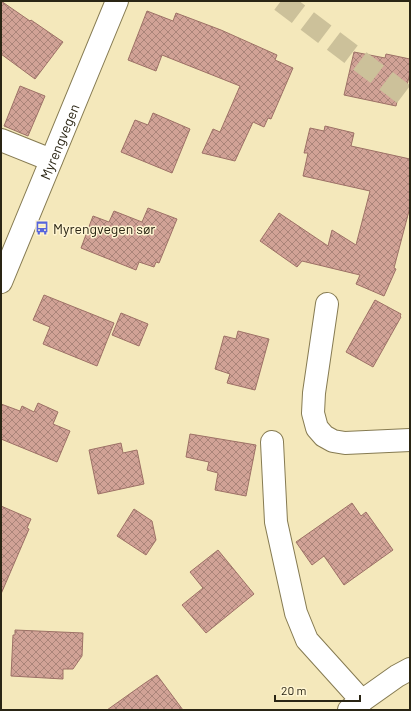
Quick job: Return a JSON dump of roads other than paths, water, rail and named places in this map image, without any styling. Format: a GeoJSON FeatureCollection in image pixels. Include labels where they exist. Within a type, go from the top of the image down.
{"type":"FeatureCollection","features":[{"type":"Feature","properties":{"kind":"street","name":"Myrengvegen"},"geometry":{"type":"LineString","coordinates":[[1,282],[117,1]]}},
{"type":"Feature","properties":{"kind":"street"},"geometry":{"type":"LineString","coordinates":[[1,140],[51,160]]}},
{"type":"Feature","properties":{"kind":"street"},"geometry":{"type":"LineString","coordinates":[[327,304],[314,393],[313,413],[317,428],[324,436],[332,441],[345,443],[410,440]]}},
{"type":"Feature","properties":{"kind":"street"},"geometry":{"type":"LineString","coordinates":[[272,442],[276,522],[296,613],[307,640],[356,705],[410,669]]}},
{"type":"Feature","properties":{"kind":"tunnel"},"geometry":{"type":"LineString","coordinates":[[281,1],[410,99]]}},
{"type":"Feature","properties":{"kind":"place","name":"Myrengvegen sør"},"geometry":{"type":"Point","coordinates":[42,228]}}]}
